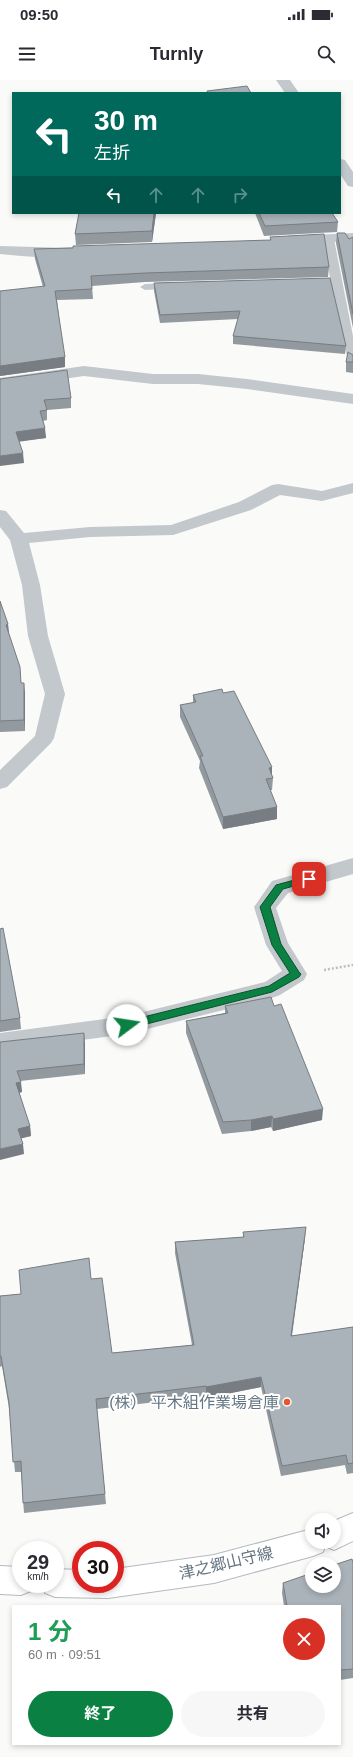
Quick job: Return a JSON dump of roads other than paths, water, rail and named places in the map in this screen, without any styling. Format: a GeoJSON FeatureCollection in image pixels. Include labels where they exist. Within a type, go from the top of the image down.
{"type":"FeatureCollection","features":[{"type":"Feature","properties":{"kind":"main road"},"geometry":{"type":"LineString","coordinates":[[341,1532],[353,1526]]}},
{"type":"Feature","properties":{"kind":"main road","name":"津之郷山守線"},"geometry":{"type":"LineString","coordinates":[[124,1582],[214,1569],[305,1544]]}},
{"type":"Feature","properties":{"kind":"main road"},"geometry":{"type":"LineString","coordinates":[[0,1580],[12,1581]]}},
{"type":"Feature","properties":{"kind":"street"},"geometry":{"type":"LineString","coordinates":[[283,80],[291,92]]}},
{"type":"Feature","properties":{"kind":"street"},"geometry":{"type":"LineString","coordinates":[[341,167],[353,183]]}},
{"type":"Feature","properties":{"kind":"street"},"geometry":{"type":"LineString","coordinates":[[282,241],[353,237]]}},
{"type":"Feature","properties":{"kind":"street"},"geometry":{"type":"LineString","coordinates":[[0,250],[37,252],[76,250]]}},
{"type":"Feature","properties":{"kind":"street"},"geometry":{"type":"LineString","coordinates":[[0,383],[84,372],[153,379],[198,379],[247,384],[353,399]]}},
{"type":"Feature","properties":{"kind":"street"},"geometry":{"type":"LineString","coordinates":[[19,539],[90,532],[173,530],[245,506],[278,489],[322,496],[353,488]]}},
{"type":"Feature","properties":{"kind":"street"},"geometry":{"type":"LineString","coordinates":[[0,515],[19,539],[31,585],[38,636],[55,694],[44,738],[0,782]]}},
{"type":"Feature","properties":{"kind":"street"},"geometry":{"type":"LineString","coordinates":[[0,1042],[127,1025],[272,989],[296,974],[277,945],[265,907],[280,887],[353,866]]}},
{"type":"Feature","properties":{"kind":"lane"},"geometry":{"type":"LineString","coordinates":[[329,239],[353,361]]}},
{"type":"Feature","properties":{"kind":"lane"},"geometry":{"type":"LineString","coordinates":[[304,282],[336,280]]}},
{"type":"Feature","properties":{"kind":"lane"},"geometry":{"type":"LineString","coordinates":[[145,287],[185,286]]}},
{"type":"Feature","properties":{"kind":"place","name":"(株） 平木組作業場倉庫"},"geometry":{"type":"Point","coordinates":[287,1402]}}]}
